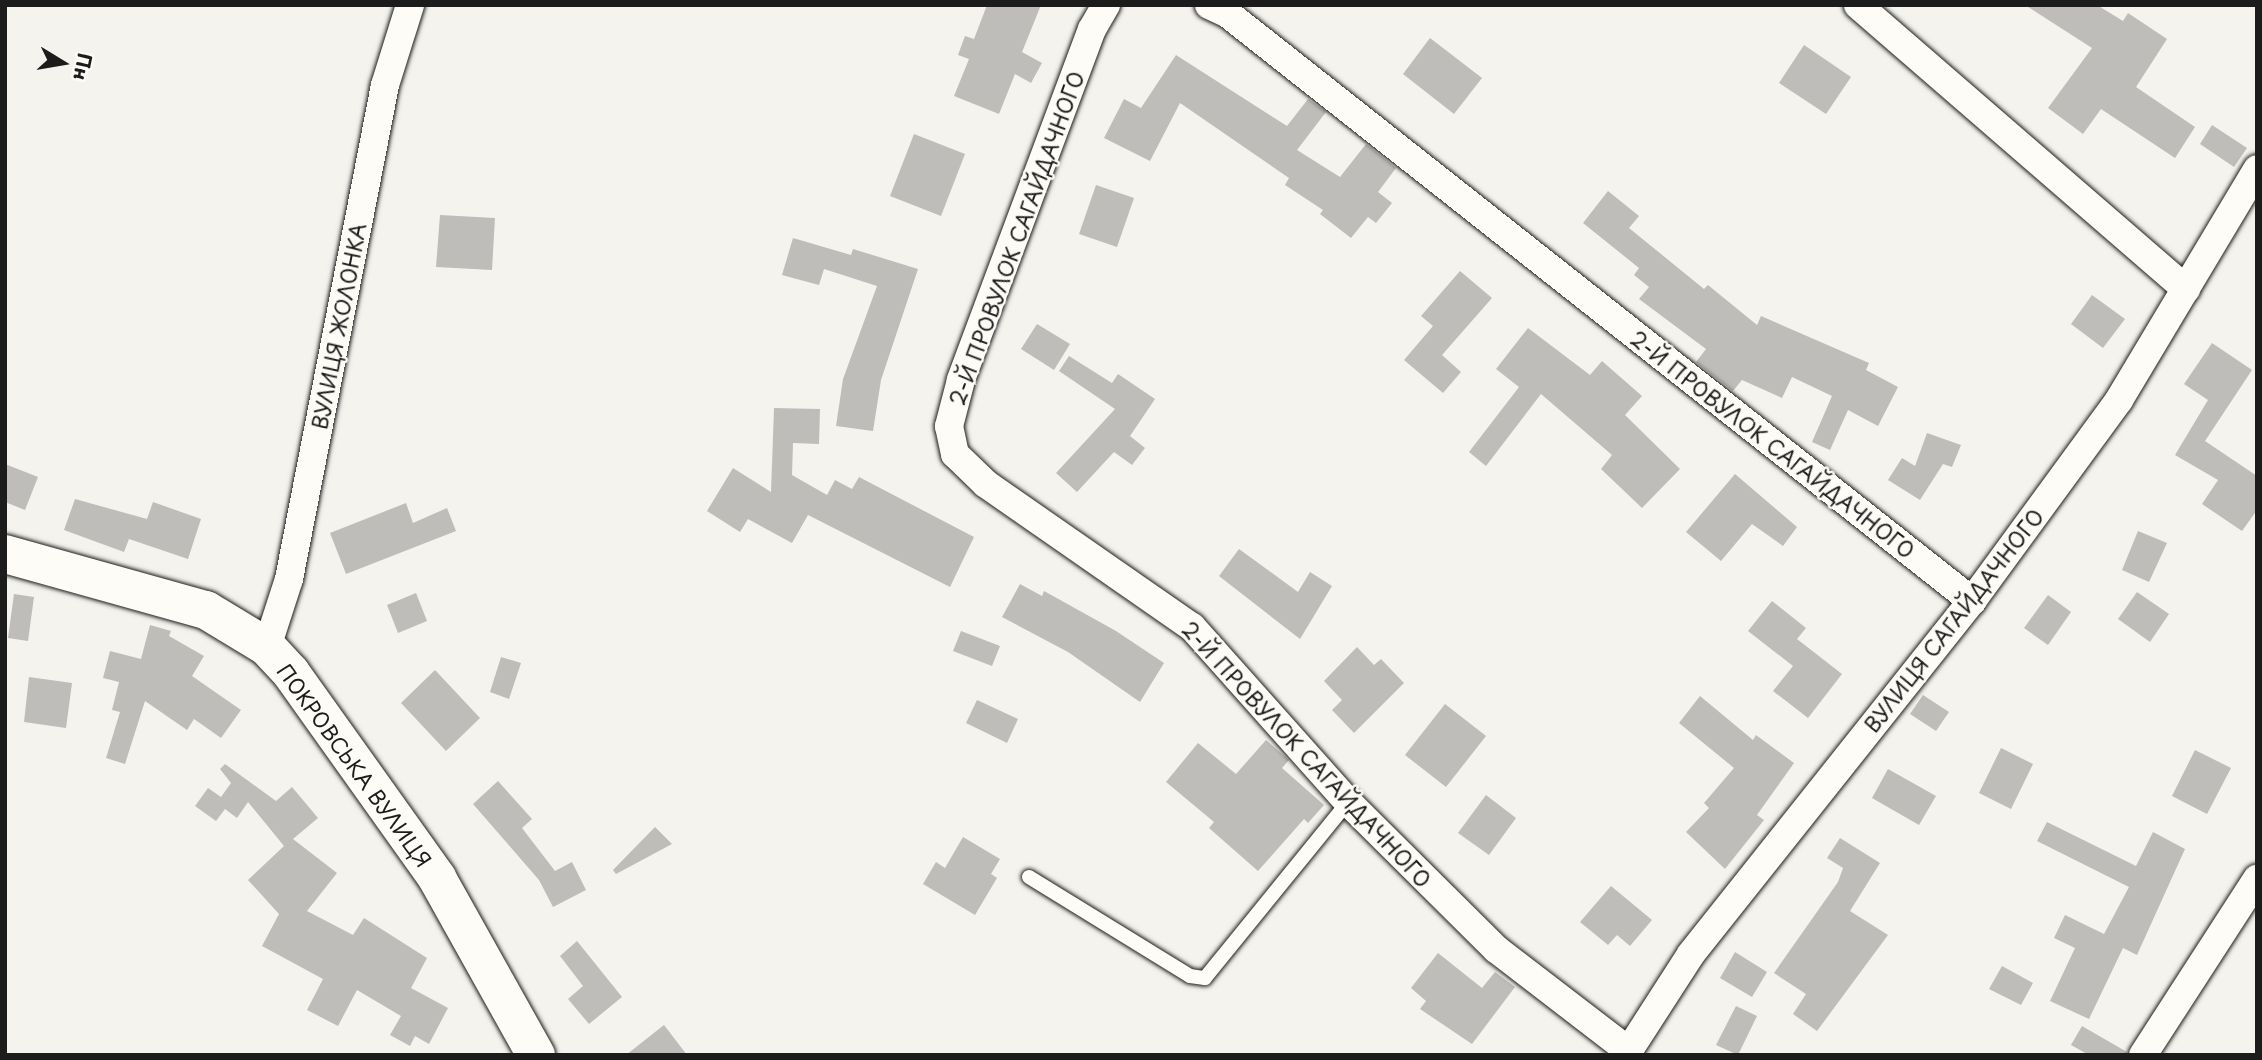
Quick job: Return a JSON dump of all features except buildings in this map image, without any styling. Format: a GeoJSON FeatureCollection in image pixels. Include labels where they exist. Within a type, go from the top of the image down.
{"type":"FeatureCollection","features":[{"type":"Feature","properties":{"kind":"street","name":"ВУЛИЦЯ ЖОЛОНКА"},"geometry":{"type":"LineString","coordinates":[[267,647],[289,579],[385,85],[410,5]]}},
{"type":"Feature","properties":{"kind":"street","name":"2-Й ПРОВУЛОК САГАЙДАЧНОГО"},"geometry":{"type":"LineString","coordinates":[[1106,5],[1092,29],[961,380],[949,426],[955,454],[986,484],[1192,627],[1348,802],[1496,948],[1628,1053]]}},
{"type":"Feature","properties":{"kind":"street","name":"2-Й ПРОВУЛОК САГАЙДАЧНОГО"},"geometry":{"type":"LineString","coordinates":[[1209,5],[1228,14],[1972,601]]}},
{"type":"Feature","properties":{"kind":"street"},"geometry":{"type":"LineString","coordinates":[[1858,5],[2186,289]]}},
{"type":"Feature","properties":{"kind":"street","name":"ВУЛИЦЯ САГАЙДАЧНОГО"},"geometry":{"type":"LineString","coordinates":[[1628,1053],[1692,954],[1972,601],[2119,400],[2257,169]]}},
{"type":"Feature","properties":{"kind":"street","name":"ПОКРОВСЬКА ВУЛИЦЯ"},"geometry":{"type":"LineString","coordinates":[[5,554],[186,603],[239,627],[267,647],[291,673],[437,878],[536,1055]]}},
{"type":"Feature","properties":{"kind":"street"},"geometry":{"type":"LineString","coordinates":[[2143,1055],[2257,879]]}},
{"type":"Feature","properties":{"kind":"lane"},"geometry":{"type":"LineString","coordinates":[[1030,877],[1190,976],[1205,978],[1348,802]]}}]}
